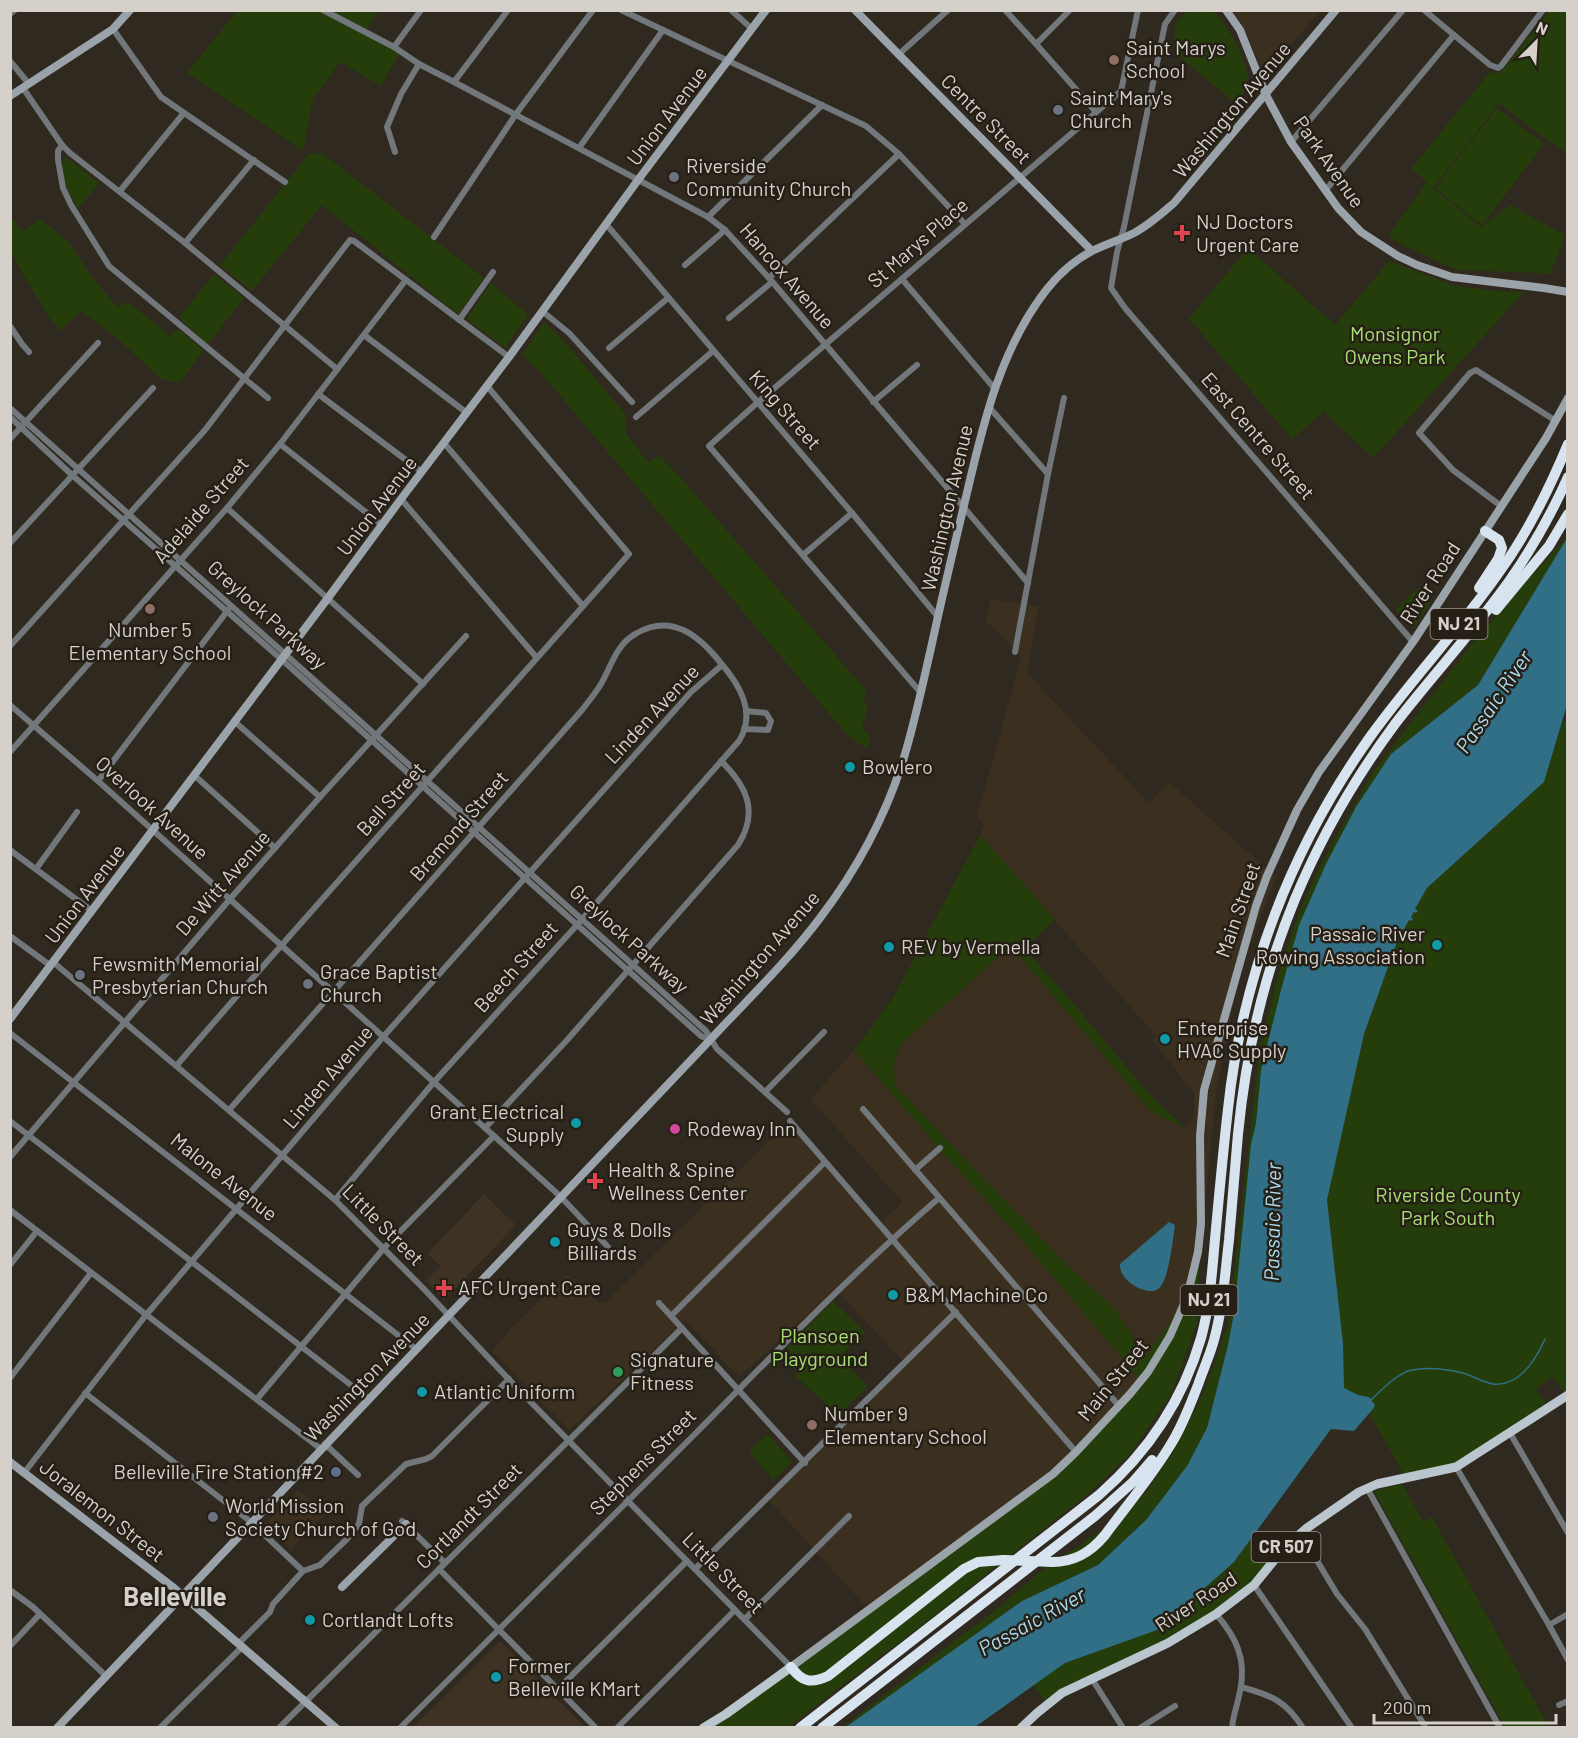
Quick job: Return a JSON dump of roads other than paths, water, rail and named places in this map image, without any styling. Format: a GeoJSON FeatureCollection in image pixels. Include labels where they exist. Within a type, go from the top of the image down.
{"type":"FeatureCollection","features":[{"type":"Feature","properties":{"kind":"highway","name":"NJ 21"},"geometry":{"type":"LineString","coordinates":[[799,1728],[1100,1496],[1144,1449],[1171,1409],[1194,1359],[1208,1307],[1233,1067],[1248,1000],[1267,937],[1292,873],[1328,804],[1364,746],[1511,555],[1543,498],[1568,444]]}},
{"type":"Feature","properties":{"kind":"highway","name":"NJ 21"},"geometry":{"type":"LineString","coordinates":[[822,1728],[1109,1505],[1133,1482],[1164,1444],[1182,1415],[1197,1386],[1214,1341],[1221,1310],[1246,1069],[1260,1004],[1283,930],[1313,859],[1356,782],[1393,727],[1497,598],[1545,524],[1568,477]]}},
{"type":"Feature","properties":{"kind":"highway"},"geometry":{"type":"LineString","coordinates":[[1467,636],[1481,628],[1532,567],[1549,546],[1568,514]]}},
{"type":"Feature","properties":{"kind":"highway"},"geometry":{"type":"LineString","coordinates":[[1410,684],[1474,596],[1501,553],[1499,540],[1485,531]]}},
{"type":"Feature","properties":{"kind":"highway"},"geometry":{"type":"LineString","coordinates":[[791,1667],[797,1675],[808,1681],[828,1676],[971,1565],[985,1560],[1067,1561],[1081,1556],[1099,1542],[1173,1442],[1197,1386]]}},
{"type":"Feature","properties":{"kind":"main road","name":"River Road"},"geometry":{"type":"LineString","coordinates":[[1026,1726],[1062,1693],[1168,1643],[1216,1614],[1254,1585],[1284,1548],[1307,1527],[1367,1488],[1456,1467],[1567,1398]]}},
{"type":"Feature","properties":{"kind":"main road","name":"Main Street"},"geometry":{"type":"LineString","coordinates":[[703,1728],[791,1667]]}},
{"type":"Feature","properties":{"kind":"street"},"geometry":{"type":"LineString","coordinates":[[10,14],[15,10]]}},
{"type":"Feature","properties":{"kind":"street"},"geometry":{"type":"LineString","coordinates":[[10,96],[113,29],[130,10]]}},
{"type":"Feature","properties":{"kind":"street","name":"Hancox Avenue"},"geometry":{"type":"LineString","coordinates":[[323,10],[394,47],[419,64],[708,217],[725,230],[1028,583]]}},
{"type":"Feature","properties":{"kind":"street"},"geometry":{"type":"LineString","coordinates":[[394,47],[421,10]]}},
{"type":"Feature","properties":{"kind":"street"},"geometry":{"type":"LineString","coordinates":[[454,82],[508,10]]}},
{"type":"Feature","properties":{"kind":"street"},"geometry":{"type":"LineString","coordinates":[[434,237],[516,114],[593,10]]}},
{"type":"Feature","properties":{"kind":"street"},"geometry":{"type":"LineString","coordinates":[[621,10],[866,126],[899,154],[965,224]]}},
{"type":"Feature","properties":{"kind":"street"},"geometry":{"type":"LineString","coordinates":[[731,10],[752,29]]}},
{"type":"Feature","properties":{"kind":"street","name":"Union Avenue"},"geometry":{"type":"LineString","coordinates":[[10,1018],[444,444],[766,10]]}},
{"type":"Feature","properties":{"kind":"street","name":"Centre Street"},"geometry":{"type":"LineString","coordinates":[[855,10],[1092,251]]}},
{"type":"Feature","properties":{"kind":"street"},"geometry":{"type":"LineString","coordinates":[[898,55],[948,10]]}},
{"type":"Feature","properties":{"kind":"street"},"geometry":{"type":"LineString","coordinates":[[1005,10],[1096,112]]}},
{"type":"Feature","properties":{"kind":"street"},"geometry":{"type":"LineString","coordinates":[[1036,44],[1070,10]]}},
{"type":"Feature","properties":{"kind":"street","name":"St Marys Place"},"geometry":{"type":"LineString","coordinates":[[803,555],[709,446],[1121,91],[1138,10]]}},
{"type":"Feature","properties":{"kind":"street","name":"East Centre Street"},"geometry":{"type":"LineString","coordinates":[[1175,10],[1165,24],[1111,288],[1125,308],[1413,642]]}},
{"type":"Feature","properties":{"kind":"street","name":"Park Avenue"},"geometry":{"type":"LineString","coordinates":[[1226,10],[1239,30],[1266,95],[1292,142],[1338,208],[1361,232],[1417,265],[1452,276],[1568,292]]}},
{"type":"Feature","properties":{"kind":"street","name":"Washington Avenue"},"geometry":{"type":"LineString","coordinates":[[57,1728],[710,1040],[797,946],[824,913],[867,844],[894,786],[906,750],[989,407],[1013,343],[1039,300],[1059,275],[1092,251],[1149,224],[1174,203],[1336,10]]}},
{"type":"Feature","properties":{"kind":"street"},"geometry":{"type":"LineString","coordinates":[[1292,142],[1404,10]]}},
{"type":"Feature","properties":{"kind":"street"},"geometry":{"type":"LineString","coordinates":[[1424,10],[1434,13],[1454,35],[1490,65],[1498,68],[1544,10]]}},
{"type":"Feature","properties":{"kind":"street"},"geometry":{"type":"LineString","coordinates":[[113,29],[161,98],[285,182]]}},
{"type":"Feature","properties":{"kind":"street"},"geometry":{"type":"LineString","coordinates":[[579,148],[663,30]]}},
{"type":"Feature","properties":{"kind":"street"},"geometry":{"type":"LineString","coordinates":[[1326,191],[1454,35]]}},
{"type":"Feature","properties":{"kind":"street"},"geometry":{"type":"LineString","coordinates":[[10,61],[62,145],[75,158],[185,243],[337,369]]}},
{"type":"Feature","properties":{"kind":"street"},"geometry":{"type":"LineString","coordinates":[[395,152],[387,127],[401,94],[419,64]]}},
{"type":"Feature","properties":{"kind":"street"},"geometry":{"type":"LineString","coordinates":[[708,217],[822,105]]}},
{"type":"Feature","properties":{"kind":"street"},"geometry":{"type":"LineString","coordinates":[[120,192],[183,114]]}},
{"type":"Feature","properties":{"kind":"street"},"geometry":{"type":"LineString","coordinates":[[62,145],[57,151],[63,188],[109,266],[268,398]]}},
{"type":"Feature","properties":{"kind":"street"},"geometry":{"type":"LineString","coordinates":[[729,318],[899,154]]}},
{"type":"Feature","properties":{"kind":"street"},"geometry":{"type":"LineString","coordinates":[[185,243],[254,160]]}},
{"type":"Feature","properties":{"kind":"street","name":"King Street"},"geometry":{"type":"LineString","coordinates":[[606,224],[938,617]]}},
{"type":"Feature","properties":{"kind":"street"},"geometry":{"type":"LineString","coordinates":[[685,265],[725,230]]}},
{"type":"Feature","properties":{"kind":"street"},"geometry":{"type":"LineString","coordinates":[[10,646],[205,430],[350,240],[509,357]]}},
{"type":"Feature","properties":{"kind":"street"},"geometry":{"type":"LineString","coordinates":[[459,320],[493,272]]}},
{"type":"Feature","properties":{"kind":"street"},"geometry":{"type":"LineString","coordinates":[[902,279],[995,389]]}},
{"type":"Feature","properties":{"kind":"street","name":"Adelaide Street"},"geometry":{"type":"LineString","coordinates":[[10,752],[227,508],[280,444],[405,280]]}},
{"type":"Feature","properties":{"kind":"street"},"geometry":{"type":"LineString","coordinates":[[609,348],[668,298]]}},
{"type":"Feature","properties":{"kind":"street"},"geometry":{"type":"LineString","coordinates":[[542,311],[574,338],[632,402]]}},
{"type":"Feature","properties":{"kind":"street"},"geometry":{"type":"LineString","coordinates":[[10,326],[29,352]]}},
{"type":"Feature","properties":{"kind":"street"},"geometry":{"type":"LineString","coordinates":[[364,335],[467,413]]}},
{"type":"Feature","properties":{"kind":"street"},"geometry":{"type":"LineString","coordinates":[[10,439],[98,343]]}},
{"type":"Feature","properties":{"kind":"street"},"geometry":{"type":"LineString","coordinates":[[636,417],[713,351]]}},
{"type":"Feature","properties":{"kind":"street"},"geometry":{"type":"LineString","coordinates":[[873,402],[917,365]]}},
{"type":"Feature","properties":{"kind":"street"},"geometry":{"type":"LineString","coordinates":[[1501,507],[1453,470],[1419,432],[1470,373],[1476,370],[1556,421]]}},
{"type":"Feature","properties":{"kind":"street","name":"Bell Street"},"geometry":{"type":"LineString","coordinates":[[177,1065],[280,945],[423,788],[629,554],[487,386]]}},
{"type":"Feature","properties":{"kind":"street"},"geometry":{"type":"LineString","coordinates":[[10,543],[153,388]]}},
{"type":"Feature","properties":{"kind":"street"},"geometry":{"type":"LineString","coordinates":[[318,394],[422,472]]}},
{"type":"Feature","properties":{"kind":"street"},"geometry":{"type":"LineString","coordinates":[[1015,652],[1048,474],[1065,398]]}},
{"type":"Feature","properties":{"kind":"street","name":"River Road"},"geometry":{"type":"LineString","coordinates":[[1313,781],[1413,642],[1556,421],[1568,398]]}},
{"type":"Feature","properties":{"kind":"street"},"geometry":{"type":"LineString","coordinates":[[989,407],[1048,474]]}},
{"type":"Feature","properties":{"kind":"street","name":"Greylock Parkway"},"geometry":{"type":"LineString","coordinates":[[10,408],[232,606],[370,741],[524,879],[579,922],[706,1031],[717,1049],[787,1112]]}},
{"type":"Feature","properties":{"kind":"street","name":"Greylock Parkway"},"geometry":{"type":"LineString","coordinates":[[10,417],[227,612],[376,735],[530,873],[579,922]]}},
{"type":"Feature","properties":{"kind":"street"},"geometry":{"type":"LineString","coordinates":[[280,444],[382,525]]}},
{"type":"Feature","properties":{"kind":"street"},"geometry":{"type":"LineString","coordinates":[[444,444],[583,606]]}},
{"type":"Feature","properties":{"kind":"street"},"geometry":{"type":"LineString","coordinates":[[401,499],[537,658]]}},
{"type":"Feature","properties":{"kind":"street"},"geometry":{"type":"LineString","coordinates":[[227,508],[423,684]]}},
{"type":"Feature","properties":{"kind":"street"},"geometry":{"type":"LineString","coordinates":[[852,513],[803,555],[921,693]]}},
{"type":"Feature","properties":{"kind":"street"},"geometry":{"type":"LineString","coordinates":[[98,782],[232,606]]}},
{"type":"Feature","properties":{"kind":"street","name":"Bremond Street"},"geometry":{"type":"LineString","coordinates":[[229,1110],[588,703],[601,684],[613,658],[628,638],[639,631],[659,626],[677,628],[694,635],[723,664]]}},
{"type":"Feature","properties":{"kind":"street","name":"De Witt Avenue"},"geometry":{"type":"LineString","coordinates":[[10,1157],[230,899],[466,636]]}},
{"type":"Feature","properties":{"kind":"street","name":"Beech Street"},"geometry":{"type":"LineString","coordinates":[[334,1200],[434,1082],[739,741],[744,729],[745,701],[739,686],[723,664]]}},
{"type":"Feature","properties":{"kind":"street","name":"Linden Avenue"},"geometry":{"type":"LineString","coordinates":[[24,1473],[146,1316],[383,1037],[691,692],[723,664]]}},
{"type":"Feature","properties":{"kind":"street","name":"Overlook Avenue"},"geometry":{"type":"LineString","coordinates":[[10,705],[494,1136]]}},
{"type":"Feature","properties":{"kind":"street"},"geometry":{"type":"LineString","coordinates":[[744,729],[768,730],[771,721],[766,713],[746,711]]}},
{"type":"Feature","properties":{"kind":"street"},"geometry":{"type":"LineString","coordinates":[[234,722],[320,797]]}},
{"type":"Feature","properties":{"kind":"street"},"geometry":{"type":"LineString","coordinates":[[485,1128],[631,968],[735,849],[744,833],[749,804],[733,772],[722,761]]}},
{"type":"Feature","properties":{"kind":"street"},"geometry":{"type":"LineString","coordinates":[[194,775],[275,848]]}},
{"type":"Feature","properties":{"kind":"street","name":"Main Street"},"geometry":{"type":"LineString","coordinates":[[791,1667],[1041,1484],[1076,1452],[1119,1406],[1148,1372],[1164,1348],[1177,1322],[1191,1283],[1198,1252],[1201,1224],[1201,1105],[1204,1090],[1258,899],[1293,819],[1313,781]]}},
{"type":"Feature","properties":{"kind":"street"},"geometry":{"type":"LineString","coordinates":[[36,869],[76,812]]}},
{"type":"Feature","properties":{"kind":"street"},"geometry":{"type":"LineString","coordinates":[[10,850],[92,911]]}},
{"type":"Feature","properties":{"kind":"street","name":"Little Street"},"geometry":{"type":"LineString","coordinates":[[10,936],[52,964],[125,1022],[334,1200],[384,1248],[791,1667]]}},
{"type":"Feature","properties":{"kind":"street"},"geometry":{"type":"LineString","coordinates":[[765,1092],[824,1032]]}},
{"type":"Feature","properties":{"kind":"street","name":"Malone Avenue"},"geometry":{"type":"LineString","coordinates":[[10,1033],[416,1349]]}},
{"type":"Feature","properties":{"kind":"street"},"geometry":{"type":"LineString","coordinates":[[863,1109],[1119,1406]]}},
{"type":"Feature","properties":{"kind":"street"},"geometry":{"type":"LineString","coordinates":[[10,1120],[369,1399]]}},
{"type":"Feature","properties":{"kind":"street"},"geometry":{"type":"LineString","coordinates":[[790,1121],[1076,1452]]}},
{"type":"Feature","properties":{"kind":"street"},"geometry":{"type":"LineString","coordinates":[[257,1399],[384,1248],[494,1136],[561,1197],[608,1247]]}},
{"type":"Feature","properties":{"kind":"street"},"geometry":{"type":"LineString","coordinates":[[915,1170],[940,1148]]}},
{"type":"Feature","properties":{"kind":"street"},"geometry":{"type":"LineString","coordinates":[[670,1316],[825,1162]]}},
{"type":"Feature","properties":{"kind":"street","name":"Stephens Street"},"geometry":{"type":"LineString","coordinates":[[400,1728],[892,1238],[939,1198]]}},
{"type":"Feature","properties":{"kind":"street"},"geometry":{"type":"LineString","coordinates":[[10,1210],[146,1316],[358,1475]]}},
{"type":"Feature","properties":{"kind":"street"},"geometry":{"type":"LineString","coordinates":[[10,1264],[36,1231]]}},
{"type":"Feature","properties":{"kind":"street"},"geometry":{"type":"LineString","coordinates":[[10,1378],[91,1273]]}},
{"type":"Feature","properties":{"kind":"street"},"geometry":{"type":"LineString","coordinates":[[659,1303],[805,1463]]}},
{"type":"Feature","properties":{"kind":"street"},"geometry":{"type":"LineString","coordinates":[[695,1569],[956,1312]]}},
{"type":"Feature","properties":{"kind":"street","name":"Cortlandt Street"},"geometry":{"type":"LineString","coordinates":[[279,1728],[682,1328]]}},
{"type":"Feature","properties":{"kind":"street"},"geometry":{"type":"LineString","coordinates":[[160,1728],[241,1645],[270,1612],[273,1604],[303,1571],[320,1565],[346,1540],[359,1524],[362,1506],[406,1464],[432,1456],[509,1379]]}},
{"type":"Feature","properties":{"kind":"street"},"geometry":{"type":"LineString","coordinates":[[85,1393],[251,1522],[303,1571]]}},
{"type":"Feature","properties":{"kind":"street"},"geometry":{"type":"LineString","coordinates":[[1510,1433],[1568,1533]]}},
{"type":"Feature","properties":{"kind":"street","name":"Joralemon Street"},"geometry":{"type":"LineString","coordinates":[[10,1462],[182,1596],[336,1728]]}},
{"type":"Feature","properties":{"kind":"street"},"geometry":{"type":"LineString","coordinates":[[1456,1467],[1568,1660]]}},
{"type":"Feature","properties":{"kind":"street"},"geometry":{"type":"LineString","coordinates":[[1367,1488],[1500,1728]]}},
{"type":"Feature","properties":{"kind":"street"},"geometry":{"type":"LineString","coordinates":[[745,1619],[849,1516]]}},
{"type":"Feature","properties":{"kind":"street"},"geometry":{"type":"LineString","coordinates":[[342,1587],[404,1522],[445,1563]]}},
{"type":"Feature","properties":{"kind":"street"},"geometry":{"type":"LineString","coordinates":[[1301,1534],[1337,1594],[1365,1629],[1426,1728]]}},
{"type":"Feature","properties":{"kind":"street"},"geometry":{"type":"LineString","coordinates":[[558,1689],[687,1561]]}},
{"type":"Feature","properties":{"kind":"street"},"geometry":{"type":"LineString","coordinates":[[439,1569],[596,1728]]}},
{"type":"Feature","properties":{"kind":"street"},"geometry":{"type":"LineString","coordinates":[[1254,1585],[1352,1728]]}},
{"type":"Feature","properties":{"kind":"street"},"geometry":{"type":"LineString","coordinates":[[10,1590],[40,1614],[106,1676]]}},
{"type":"Feature","properties":{"kind":"street"},"geometry":{"type":"LineString","coordinates":[[617,1728],[735,1610]]}},
{"type":"Feature","properties":{"kind":"street"},"geometry":{"type":"LineString","coordinates":[[10,1646],[40,1614]]}},
{"type":"Feature","properties":{"kind":"street"},"geometry":{"type":"LineString","coordinates":[[1216,1614],[1230,1630],[1239,1650],[1242,1670],[1241,1687],[1232,1728]]}},
{"type":"Feature","properties":{"kind":"street"},"geometry":{"type":"LineString","coordinates":[[1549,1625],[1568,1614]]}},
{"type":"Feature","properties":{"kind":"street"},"geometry":{"type":"LineString","coordinates":[[1092,1679],[1124,1728]]}},
{"type":"Feature","properties":{"kind":"street"},"geometry":{"type":"LineString","coordinates":[[1241,1687],[1264,1693],[1284,1704],[1296,1716],[1303,1728]]}},
{"type":"Feature","properties":{"kind":"street"},"geometry":{"type":"LineString","coordinates":[[1559,1705],[1568,1701]]}},
{"type":"Feature","properties":{"kind":"street"},"geometry":{"type":"LineString","coordinates":[[1140,1728],[1175,1706]]}},
{"type":"Feature","properties":{"kind":"water","name":"Passaic River"},"geometry":{"type":"Polygon","coordinates":[[[1567,538],[1567,705],[1544,782],[1427,888],[1415,909],[1418,911],[1414,912],[1411,917],[1413,919],[1409,920],[1397,942],[1364,1034],[1327,1200],[1343,1343],[1344,1388],[1358,1395],[1369,1397],[1375,1405],[1373,1409],[1354,1431],[1331,1429],[1234,1562],[1157,1630],[1065,1663],[975,1727],[846,1727],[1022,1601],[1098,1565],[1146,1520],[1187,1466],[1207,1428],[1228,1345],[1234,1313],[1261,1070],[1299,925],[1326,864],[1356,807],[1391,754],[1478,685],[1567,538]]]}},
{"type":"Feature","properties":{"kind":"water"},"geometry":{"type":"Polygon","coordinates":[[[1169,1222],[1175,1225],[1170,1259],[1162,1285],[1153,1291],[1134,1286],[1124,1276],[1120,1264],[1169,1222]]]}},
{"type":"Feature","properties":{"kind":"waterway"},"geometry":{"type":"LineString","coordinates":[[1371,1400],[1396,1378],[1407,1371],[1418,1369],[1457,1372],[1493,1384],[1511,1381],[1531,1363],[1545,1339]]}},
{"type":"Feature","properties":{"kind":"place","name":"Saint Marys School"},"geometry":{"type":"Point","coordinates":[1114,60]}},
{"type":"Feature","properties":{"kind":"place","name":"Saint Mary's Church"},"geometry":{"type":"Point","coordinates":[1058,110]}},
{"type":"Feature","properties":{"kind":"place","name":"Riverside Community Church"},"geometry":{"type":"Point","coordinates":[674,177]}},
{"type":"Feature","properties":{"kind":"place","name":"NJ Doctors Urgent Care"},"geometry":{"type":"Point","coordinates":[1182,233]}},
{"type":"Feature","properties":{"kind":"place","name":"Number 5 Elementary School"},"geometry":{"type":"Point","coordinates":[150,609]}},
{"type":"Feature","properties":{"kind":"place","name":"Bowlero"},"geometry":{"type":"Point","coordinates":[850,767]}},
{"type":"Feature","properties":{"kind":"place","name":"Passaic River Rowing Association"},"geometry":{"type":"Point","coordinates":[1437,945]}},
{"type":"Feature","properties":{"kind":"place","name":"REV by Vermella"},"geometry":{"type":"Point","coordinates":[889,947]}},
{"type":"Feature","properties":{"kind":"place","name":"Fewsmith Memorial Presbyterian Church"},"geometry":{"type":"Point","coordinates":[80,975]}},
{"type":"Feature","properties":{"kind":"place","name":"Grace Baptist Church"},"geometry":{"type":"Point","coordinates":[308,984]}},
{"type":"Feature","properties":{"kind":"place","name":"Enterprise HVAC Supply"},"geometry":{"type":"Point","coordinates":[1165,1039]}},
{"type":"Feature","properties":{"kind":"place","name":"Grant Electrical Supply"},"geometry":{"type":"Point","coordinates":[576,1123]}},
{"type":"Feature","properties":{"kind":"place","name":"Rodeway Inn"},"geometry":{"type":"Point","coordinates":[675,1129]}},
{"type":"Feature","properties":{"kind":"place","name":"Health & Spine Wellness Center"},"geometry":{"type":"Point","coordinates":[595,1181]}},
{"type":"Feature","properties":{"kind":"place","name":"Guys & Dolls Billiards"},"geometry":{"type":"Point","coordinates":[555,1242]}},
{"type":"Feature","properties":{"kind":"place","name":"AFC Urgent Care"},"geometry":{"type":"Point","coordinates":[444,1288]}},
{"type":"Feature","properties":{"kind":"place","name":"B&M Machine Co"},"geometry":{"type":"Point","coordinates":[893,1295]}},
{"type":"Feature","properties":{"kind":"place","name":"Signature Fitness"},"geometry":{"type":"Point","coordinates":[618,1372]}},
{"type":"Feature","properties":{"kind":"place","name":"Atlantic Uniform"},"geometry":{"type":"Point","coordinates":[422,1392]}},
{"type":"Feature","properties":{"kind":"place","name":"Number 9 Elementary School"},"geometry":{"type":"Point","coordinates":[812,1425]}},
{"type":"Feature","properties":{"kind":"place","name":"Belleville Fire Station #2"},"geometry":{"type":"Point","coordinates":[336,1472]}},
{"type":"Feature","properties":{"kind":"place","name":"World Mission Society Church of God"},"geometry":{"type":"Point","coordinates":[213,1517]}},
{"type":"Feature","properties":{"kind":"place","name":"Cortlandt Lofts"},"geometry":{"type":"Point","coordinates":[310,1620]}},
{"type":"Feature","properties":{"kind":"place","name":"Former Belleville KMart"},"geometry":{"type":"Point","coordinates":[496,1677]}},
{"type":"Feature","properties":{"kind":"district","name":"Belleville"},"geometry":{"type":"Point","coordinates":[175,1597]}},
{"type":"Feature","properties":{"kind":"park label","name":"Monsignor Owens Park"},"geometry":{"type":"Point","coordinates":[1395,346]}},
{"type":"Feature","properties":{"kind":"park label","name":"Riverside County Park South"},"geometry":{"type":"Point","coordinates":[1448,1206]}},
{"type":"Feature","properties":{"kind":"park label","name":"Plansoen Playground"},"geometry":{"type":"Point","coordinates":[820,1348]}}]}
